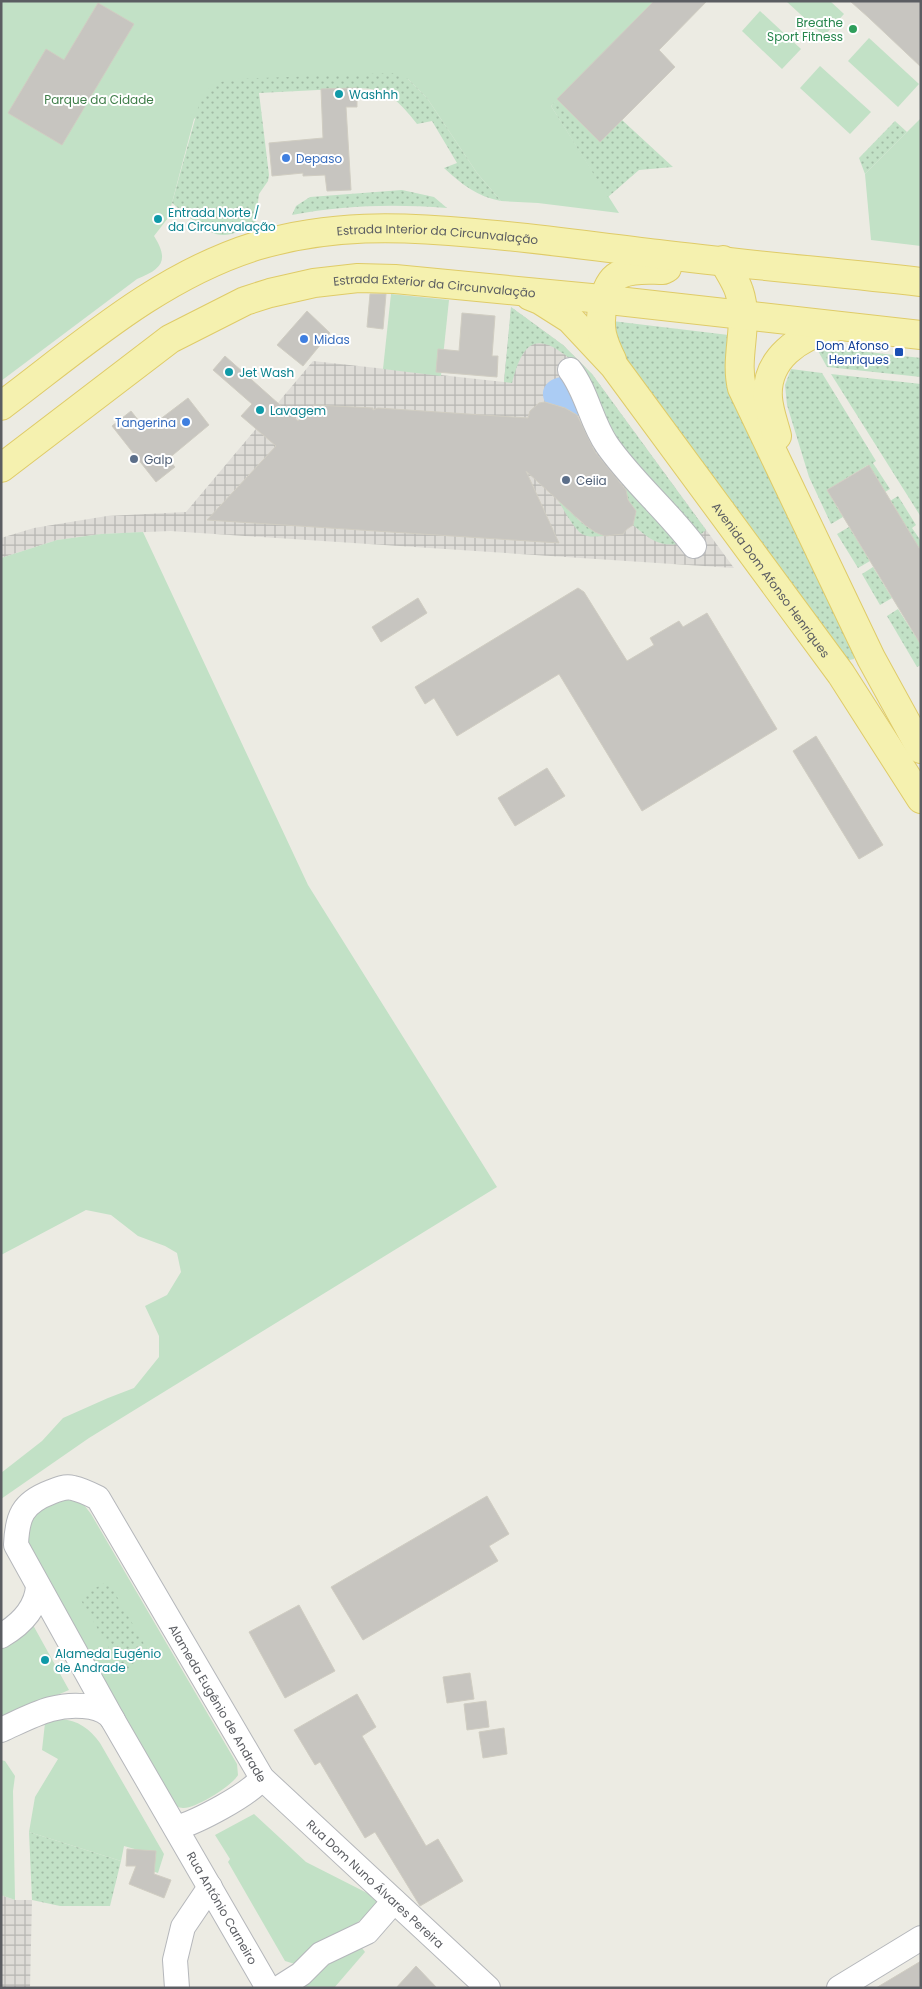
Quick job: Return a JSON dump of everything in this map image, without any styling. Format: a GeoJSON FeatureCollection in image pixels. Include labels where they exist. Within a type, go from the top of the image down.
{"type":"FeatureCollection","features":[{"type":"Feature","properties":{"kind":"main road","name":"Estrada Interior da Circunvalação"},"geometry":{"type":"LineString","coordinates":[[1,406],[131,308],[167,286],[211,264],[256,246],[302,235],[366,227],[414,227],[520,237],[684,258],[723,260],[921,282]]}},
{"type":"Feature","properties":{"kind":"main road"},"geometry":{"type":"LineString","coordinates":[[614,366],[602,336],[601,324],[607,290],[618,274],[635,269],[663,270],[684,258]]}},
{"type":"Feature","properties":{"kind":"main road"},"geometry":{"type":"LineString","coordinates":[[723,260],[739,291],[743,315],[739,372],[742,388],[796,505],[871,658],[896,707],[921,749]]}},
{"type":"Feature","properties":{"kind":"main road","name":"Estrada Exterior da Circunvalação"},"geometry":{"type":"LineString","coordinates":[[1,468],[170,339],[245,301],[314,283],[358,278],[396,279],[514,290],[921,335]]}},
{"type":"Feature","properties":{"kind":"main road"},"geometry":{"type":"LineString","coordinates":[[514,290],[540,300],[570,319],[614,366]]}},
{"type":"Feature","properties":{"kind":"main road"},"geometry":{"type":"LineString","coordinates":[[796,505],[770,410],[769,379],[779,359],[790,348],[822,330],[839,326]]}},
{"type":"Feature","properties":{"kind":"main road","name":"Avenida Dom Afonso Henriques"},"geometry":{"type":"LineString","coordinates":[[614,366],[841,674],[921,799]]}},
{"type":"Feature","properties":{"kind":"main road"},"geometry":{"type":"LineString","coordinates":[[841,674],[858,672],[871,658]]}},
{"type":"Feature","properties":{"kind":"main road"},"geometry":{"type":"LineString","coordinates":[[872,722],[896,707]]}},
{"type":"Feature","properties":{"kind":"street"},"geometry":{"type":"LineString","coordinates":[[570,370],[578,379],[606,444],[629,473],[677,523],[694,546]]}},
{"type":"Feature","properties":{"kind":"street"},"geometry":{"type":"LineString","coordinates":[[83,1472],[98,1498]]}},
{"type":"Feature","properties":{"kind":"street"},"geometry":{"type":"LineString","coordinates":[[16,1545],[20,1516],[24,1509],[36,1498],[58,1489],[72,1488],[98,1498]]}},
{"type":"Feature","properties":{"kind":"street","name":"Alameda Eugênio de Andrade"},"geometry":{"type":"LineString","coordinates":[[98,1498],[262,1778],[252,1788],[203,1817],[188,1825],[176,1828]]}},
{"type":"Feature","properties":{"kind":"street"},"geometry":{"type":"LineString","coordinates":[[3,1520],[38,1587],[176,1828]]}},
{"type":"Feature","properties":{"kind":"street"},"geometry":{"type":"LineString","coordinates":[[1,1636],[14,1628],[26,1615],[33,1605],[38,1587]]}},
{"type":"Feature","properties":{"kind":"street"},"geometry":{"type":"LineString","coordinates":[[1,1730],[45,1710],[64,1705],[98,1708],[109,1713],[114,1722]]}},
{"type":"Feature","properties":{"kind":"street","name":"Rua Dom Nuno Álvares Pereira"},"geometry":{"type":"LineString","coordinates":[[262,1778],[488,1988]]}},
{"type":"Feature","properties":{"kind":"street","name":"Rua António Carneiro"},"geometry":{"type":"LineString","coordinates":[[176,1828],[268,1988]]}},
{"type":"Feature","properties":{"kind":"street"},"geometry":{"type":"LineString","coordinates":[[177,1988],[175,1960],[183,1927],[210,1887]]}},
{"type":"Feature","properties":{"kind":"street"},"geometry":{"type":"LineString","coordinates":[[279,1988],[301,1974],[321,1954],[367,1932],[394,1901]]}},
{"type":"Feature","properties":{"kind":"street"},"geometry":{"type":"LineString","coordinates":[[839,1988],[921,1938]]}},
{"type":"Feature","properties":{"kind":"shaded area"},"geometry":{"type":"Polygon","coordinates":[[[511,307],[563,345],[592,374],[734,568],[170,531],[101,534],[57,540],[1,558],[1,538],[34,528],[107,516],[186,512],[313,361],[504,382],[511,307]]]}},
{"type":"Feature","properties":{"kind":"shaded area"},"geometry":{"type":"Polygon","coordinates":[[[1,1895],[15,1900],[32,1900],[30,1988],[1,1988],[1,1895]]]}},
{"type":"Feature","properties":{"kind":"green space","name":"Parque da Cidade"},"geometry":{"type":"Polygon","coordinates":[[[1,1],[654,1],[551,106],[619,213],[538,203],[501,201],[477,173],[427,98],[408,79],[237,79],[194,119],[168,218],[154,236],[159,244],[162,258],[158,267],[137,279],[1,381],[1,1]]]}},
{"type":"Feature","properties":{"kind":"green space"},"geometry":{"type":"Polygon","coordinates":[[[786,1],[830,1],[844,14],[824,36],[786,1]]]}},
{"type":"Feature","properties":{"kind":"green space"},"geometry":{"type":"Polygon","coordinates":[[[760,11],[801,49],[782,69],[742,31],[760,11]]]}},
{"type":"Feature","properties":{"kind":"green space"},"geometry":{"type":"Polygon","coordinates":[[[869,38],[919,84],[898,107],[848,61],[869,38]]]}},
{"type":"Feature","properties":{"kind":"green space"},"geometry":{"type":"Polygon","coordinates":[[[820,66],[871,112],[850,134],[800,88],[820,66]]]}},
{"type":"Feature","properties":{"kind":"green space"},"geometry":{"type":"Polygon","coordinates":[[[392,73],[408,79],[427,98],[477,173],[501,201],[470,189],[444,168],[457,163],[432,121],[417,124],[392,97],[377,90],[357,88],[259,93],[269,175],[268,181],[259,194],[255,225],[233,234],[219,235],[197,224],[172,203],[200,101],[207,90],[215,84],[237,79],[392,73]]]}},
{"type":"Feature","properties":{"kind":"green space"},"geometry":{"type":"Polygon","coordinates":[[[557,99],[622,120],[673,167],[639,170],[608,197],[551,106],[557,99]]]}},
{"type":"Feature","properties":{"kind":"green space"},"geometry":{"type":"Polygon","coordinates":[[[921,118],[921,246],[871,240],[865,174],[921,118]]]}},
{"type":"Feature","properties":{"kind":"green space"},"geometry":{"type":"Polygon","coordinates":[[[895,121],[907,132],[865,174],[859,158],[895,121]]]}},
{"type":"Feature","properties":{"kind":"green space"},"geometry":{"type":"Polygon","coordinates":[[[402,190],[434,197],[447,208],[369,206],[292,215],[296,206],[310,197],[402,190]]]}},
{"type":"Feature","properties":{"kind":"green space"},"geometry":{"type":"Polygon","coordinates":[[[391,294],[449,300],[441,376],[383,369],[391,294]]]}},
{"type":"Feature","properties":{"kind":"green space"},"geometry":{"type":"Polygon","coordinates":[[[511,307],[563,345],[592,374],[706,530],[699,536],[617,447],[570,359],[558,350],[538,343],[525,351],[520,359],[512,383],[504,382],[511,307]]]}},
{"type":"Feature","properties":{"kind":"green space"},"geometry":{"type":"Polygon","coordinates":[[[612,321],[737,336],[855,649],[854,659],[844,661],[616,352],[612,321]]]}},
{"type":"Feature","properties":{"kind":"green space"},"geometry":{"type":"Polygon","coordinates":[[[832,348],[921,358],[921,377],[827,367],[817,349],[832,348]]]}},
{"type":"Feature","properties":{"kind":"green space"},"geometry":{"type":"Polygon","coordinates":[[[791,369],[822,373],[876,461],[873,463],[890,489],[885,492],[868,465],[827,490],[843,517],[831,524],[809,477],[787,405],[785,385],[791,369]]]}},
{"type":"Feature","properties":{"kind":"green space"},"geometry":{"type":"Polygon","coordinates":[[[831,374],[921,384],[921,517],[831,374]]]}},
{"type":"Feature","properties":{"kind":"green space"},"geometry":{"type":"Polygon","coordinates":[[[622,475],[678,544],[664,544],[653,540],[633,525],[636,511],[628,500],[622,475]]]}},
{"type":"Feature","properties":{"kind":"green space"},"geometry":{"type":"Polygon","coordinates":[[[550,485],[573,515],[588,527],[605,536],[587,536],[578,531],[564,511],[550,485]]]}},
{"type":"Feature","properties":{"kind":"green space"},"geometry":{"type":"Polygon","coordinates":[[[898,496],[916,525],[912,528],[921,541],[921,551],[890,501],[898,496]]]}},
{"type":"Feature","properties":{"kind":"green space"},"geometry":{"type":"Polygon","coordinates":[[[849,527],[870,561],[858,568],[837,534],[849,527]]]}},
{"type":"Feature","properties":{"kind":"green space"},"geometry":{"type":"Polygon","coordinates":[[[143,532],[308,885],[497,1187],[89,1438],[1,1499],[1,1473],[42,1441],[63,1418],[134,1388],[159,1357],[159,1336],[145,1306],[167,1295],[181,1272],[177,1253],[165,1246],[138,1236],[111,1215],[86,1210],[1,1255],[1,558],[57,540],[101,534],[143,532]]]}},
{"type":"Feature","properties":{"kind":"green space"},"geometry":{"type":"Polygon","coordinates":[[[873,567],[892,598],[880,605],[862,574],[873,567]]]}},
{"type":"Feature","properties":{"kind":"green space"},"geometry":{"type":"Polygon","coordinates":[[[898,609],[921,645],[921,665],[917,667],[887,616],[898,609]]]}},
{"type":"Feature","properties":{"kind":"green space"},"geometry":{"type":"Polygon","coordinates":[[[62,1497],[81,1501],[91,1514],[237,1764],[238,1775],[229,1785],[196,1805],[181,1808],[173,1802],[26,1543],[29,1515],[62,1497]]]}},
{"type":"Feature","properties":{"kind":"green space"},"geometry":{"type":"Polygon","coordinates":[[[108,1581],[151,1656],[123,1672],[79,1597],[108,1581]]]}},
{"type":"Feature","properties":{"kind":"green space"},"geometry":{"type":"Polygon","coordinates":[[[33,1625],[69,1690],[1,1719],[1,1648],[20,1638],[33,1625]]]}},
{"type":"Feature","properties":{"kind":"green space"},"geometry":{"type":"Polygon","coordinates":[[[60,1719],[72,1721],[83,1726],[100,1743],[164,1854],[158,1873],[152,1871],[156,1855],[124,1846],[121,1861],[29,1832],[35,1797],[58,1759],[42,1750],[45,1723],[60,1719]]]}},
{"type":"Feature","properties":{"kind":"green space"},"geometry":{"type":"Polygon","coordinates":[[[1,1760],[5,1761],[15,1776],[13,1791],[15,1900],[1,1895],[1,1760]]]}},
{"type":"Feature","properties":{"kind":"green space"},"geometry":{"type":"Polygon","coordinates":[[[254,1814],[306,1862],[373,1896],[378,1902],[362,1919],[298,1965],[285,1961],[228,1862],[230,1859],[215,1835],[254,1814]]]}},
{"type":"Feature","properties":{"kind":"green space"},"geometry":{"type":"Polygon","coordinates":[[[29,1832],[121,1861],[110,1906],[60,1906],[32,1900],[29,1832]]]}},
{"type":"Feature","properties":{"kind":"green space"},"geometry":{"type":"Polygon","coordinates":[[[358,1943],[365,1952],[334,1988],[292,1988],[358,1943]]]}},
{"type":"Feature","properties":{"kind":"water"},"geometry":{"type":"Polygon","coordinates":[[[560,377],[566,378],[580,410],[579,416],[565,408],[545,402],[543,393],[545,386],[551,380],[560,377]]]}},
{"type":"Feature","properties":{"kind":"building"},"geometry":{"type":"Polygon","coordinates":[[[654,1],[707,1],[659,50],[675,67],[600,142],[557,99],[654,1]]]}},
{"type":"Feature","properties":{"kind":"building"},"geometry":{"type":"Polygon","coordinates":[[[850,1],[921,1],[921,67],[868,17],[850,1]]]}},
{"type":"Feature","properties":{"kind":"building"},"geometry":{"type":"Polygon","coordinates":[[[98,3],[134,24],[62,145],[8,113],[46,49],[64,60],[98,3]]]}},
{"type":"Feature","properties":{"kind":"building"},"geometry":{"type":"Polygon","coordinates":[[[357,88],[357,107],[346,107],[351,190],[327,191],[325,175],[303,176],[303,173],[272,176],[269,143],[323,138],[321,89],[357,88]]]}},
{"type":"Feature","properties":{"kind":"building"},"geometry":{"type":"Polygon","coordinates":[[[370,294],[386,294],[383,329],[367,327],[370,294]]]}},
{"type":"Feature","properties":{"kind":"building","name":"Midas"},"geometry":{"type":"Polygon","coordinates":[[[307,311],[330,333],[303,366],[277,345],[307,311]]]}},
{"type":"Feature","properties":{"kind":"building"},"geometry":{"type":"Polygon","coordinates":[[[462,313],[495,316],[492,356],[498,356],[497,377],[436,372],[438,349],[459,351],[462,313]]]}},
{"type":"Feature","properties":{"kind":"building"},"geometry":{"type":"Polygon","coordinates":[[[225,356],[298,421],[314,405],[528,418],[530,411],[539,403],[545,402],[565,408],[577,415],[595,452],[626,490],[628,500],[636,511],[633,525],[623,534],[605,536],[595,532],[526,471],[559,543],[207,520],[276,446],[241,416],[252,404],[213,370],[225,356]]]}},
{"type":"Feature","properties":{"kind":"building"},"geometry":{"type":"Polygon","coordinates":[[[188,398],[209,425],[168,459],[175,467],[156,482],[112,426],[131,411],[146,430],[188,398]]]}},
{"type":"Feature","properties":{"kind":"building"},"geometry":{"type":"Polygon","coordinates":[[[869,465],[921,551],[921,645],[827,490],[869,465]]]}},
{"type":"Feature","properties":{"kind":"building"},"geometry":{"type":"Polygon","coordinates":[[[578,588],[584,592],[627,661],[654,645],[650,638],[679,621],[683,627],[707,613],[777,729],[642,811],[559,674],[457,736],[434,698],[425,704],[415,687],[578,588]]]}},
{"type":"Feature","properties":{"kind":"building"},"geometry":{"type":"Polygon","coordinates":[[[418,598],[427,613],[381,642],[372,627],[418,598]]]}},
{"type":"Feature","properties":{"kind":"building"},"geometry":{"type":"Polygon","coordinates":[[[816,736],[883,845],[859,859],[793,751],[816,736]]]}},
{"type":"Feature","properties":{"kind":"building"},"geometry":{"type":"Polygon","coordinates":[[[547,768],[565,796],[515,826],[498,798],[547,768]]]}},
{"type":"Feature","properties":{"kind":"building"},"geometry":{"type":"Polygon","coordinates":[[[487,1496],[509,1534],[489,1546],[498,1561],[363,1640],[331,1587],[487,1496]]]}},
{"type":"Feature","properties":{"kind":"building"},"geometry":{"type":"Polygon","coordinates":[[[299,1605],[335,1671],[285,1698],[249,1632],[299,1605]]]}},
{"type":"Feature","properties":{"kind":"building"},"geometry":{"type":"Polygon","coordinates":[[[470,1673],[474,1699],[447,1703],[443,1677],[470,1673]]]}},
{"type":"Feature","properties":{"kind":"building"},"geometry":{"type":"Polygon","coordinates":[[[357,1694],[376,1727],[362,1736],[426,1846],[438,1839],[463,1881],[420,1906],[375,1832],[365,1838],[320,1762],[315,1765],[294,1730],[357,1694]]]}},
{"type":"Feature","properties":{"kind":"building"},"geometry":{"type":"Polygon","coordinates":[[[486,1701],[489,1727],[467,1730],[464,1704],[486,1701]]]}},
{"type":"Feature","properties":{"kind":"building"},"geometry":{"type":"Polygon","coordinates":[[[504,1728],[507,1754],[483,1758],[479,1732],[504,1728]]]}},
{"type":"Feature","properties":{"kind":"building"},"geometry":{"type":"Polygon","coordinates":[[[127,1849],[156,1851],[154,1874],[171,1880],[164,1898],[129,1884],[136,1866],[126,1866],[127,1849]]]}},
{"type":"Feature","properties":{"kind":"building"},"geometry":{"type":"Polygon","coordinates":[[[921,1961],[921,1988],[876,1988],[921,1961]]]}},
{"type":"Feature","properties":{"kind":"building"},"geometry":{"type":"Polygon","coordinates":[[[416,1966],[437,1988],[396,1988],[416,1966]]]}},
{"type":"Feature","properties":{"kind":"place","name":"Breathe Sport Fitness"},"geometry":{"type":"Point","coordinates":[853,29]}},
{"type":"Feature","properties":{"kind":"place","name":"Washhh"},"geometry":{"type":"Point","coordinates":[339,94]}},
{"type":"Feature","properties":{"kind":"place","name":"Depaso"},"geometry":{"type":"Point","coordinates":[286,158]}},
{"type":"Feature","properties":{"kind":"place","name":"Entrada Norte / da Circunvalação"},"geometry":{"type":"Point","coordinates":[158,219]}},
{"type":"Feature","properties":{"kind":"place","name":"Midas"},"geometry":{"type":"Point","coordinates":[304,339]}},
{"type":"Feature","properties":{"kind":"place","name":"Dom Afonso Henriques"},"geometry":{"type":"Point","coordinates":[899,352]}},
{"type":"Feature","properties":{"kind":"place","name":"Jet Wash"},"geometry":{"type":"Point","coordinates":[229,372]}},
{"type":"Feature","properties":{"kind":"place","name":"Lavagem"},"geometry":{"type":"Point","coordinates":[260,410]}},
{"type":"Feature","properties":{"kind":"place","name":"Tangerina"},"geometry":{"type":"Point","coordinates":[186,422]}},
{"type":"Feature","properties":{"kind":"place","name":"Galp"},"geometry":{"type":"Point","coordinates":[134,459]}},
{"type":"Feature","properties":{"kind":"place","name":"Ceiia"},"geometry":{"type":"Point","coordinates":[566,480]}},
{"type":"Feature","properties":{"kind":"place","name":"Alameda Eugénio de Andrade"},"geometry":{"type":"Point","coordinates":[45,1660]}}]}
